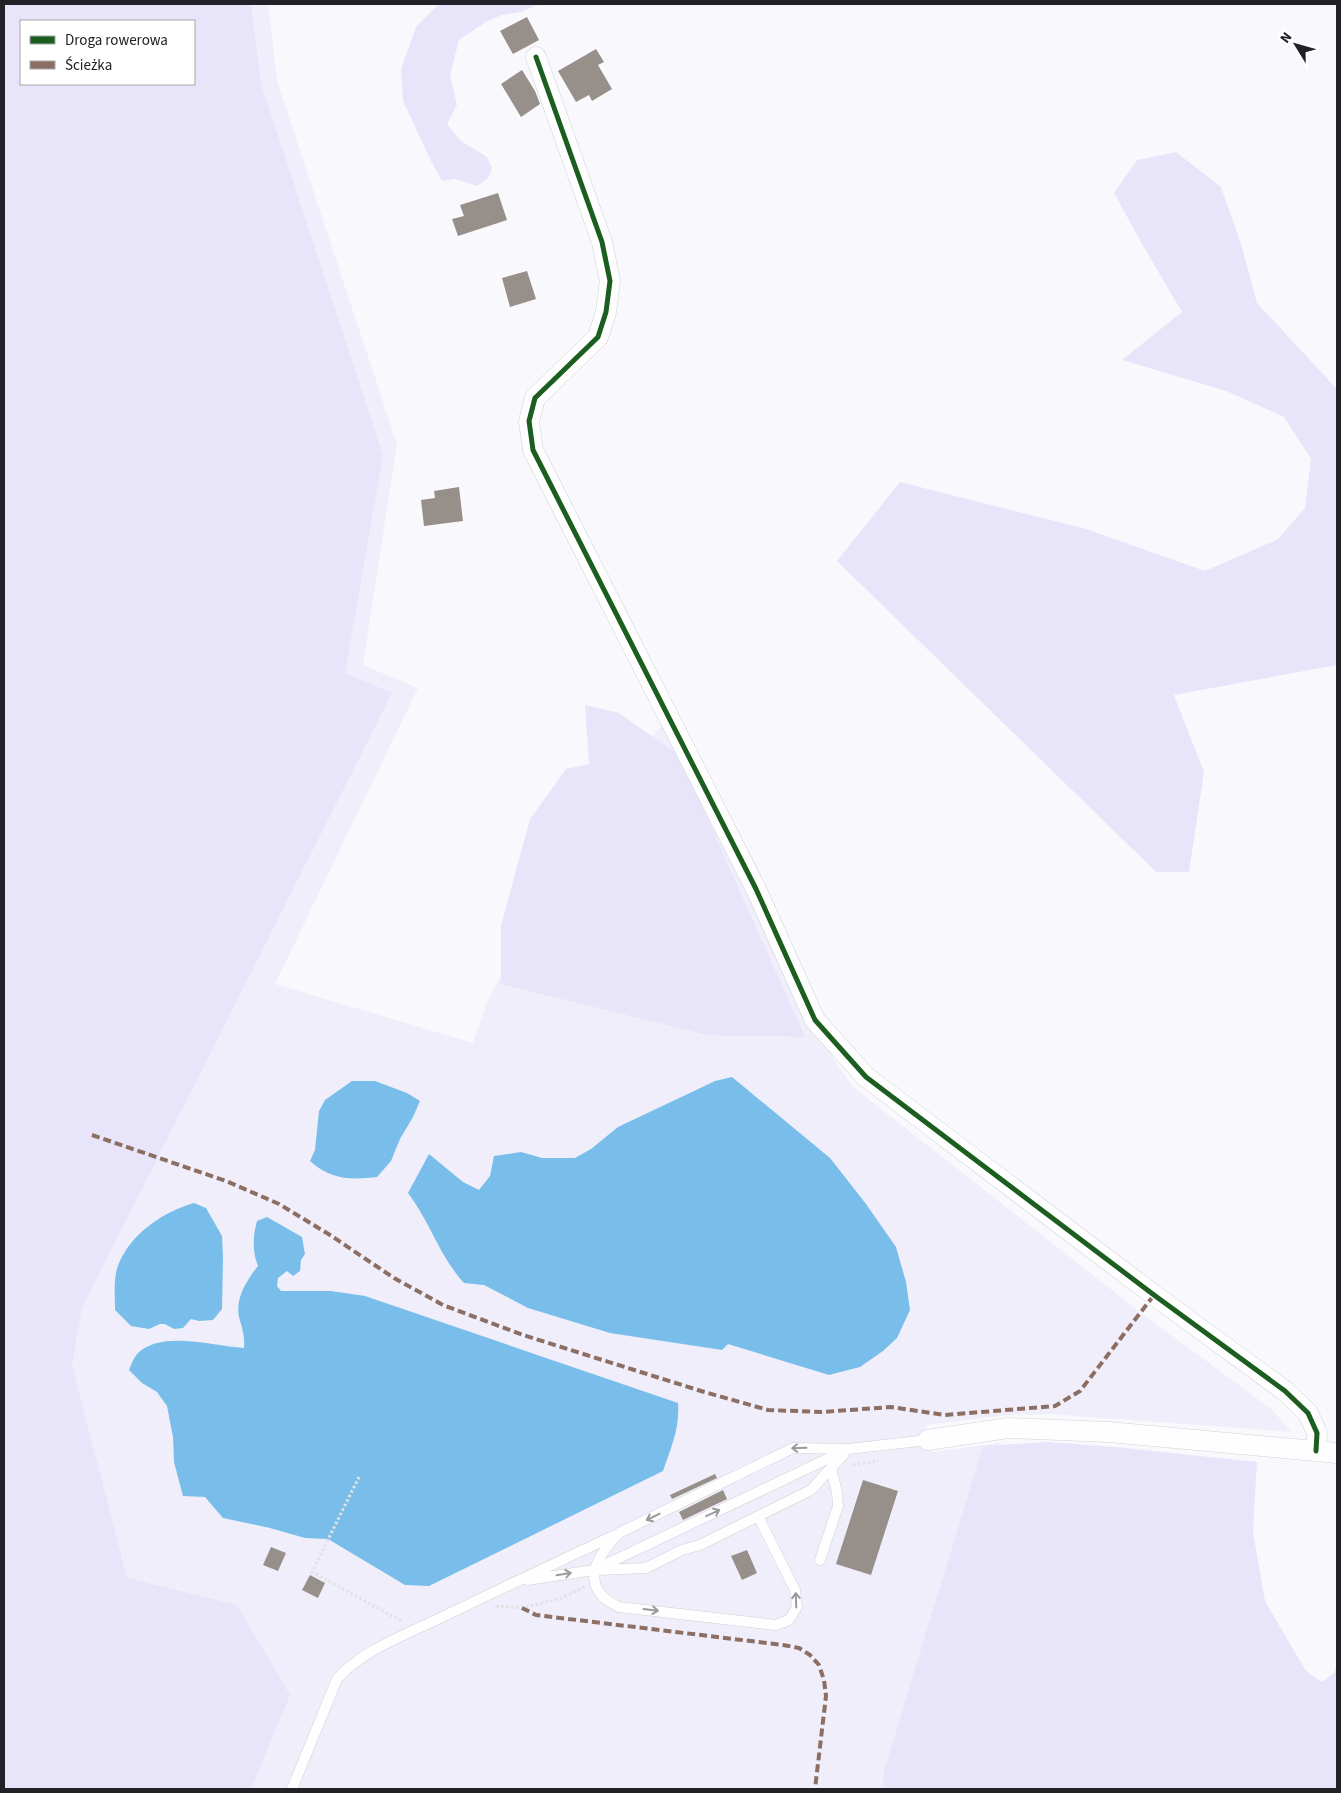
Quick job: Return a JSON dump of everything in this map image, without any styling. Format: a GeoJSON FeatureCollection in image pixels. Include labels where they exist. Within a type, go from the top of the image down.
{"type":"FeatureCollection","features":[{"type":"Feature","properties":{"kind":"street"},"geometry":{"type":"LineString","coordinates":[[536,57],[602,242],[610,281],[606,312],[598,337],[535,398],[530,421],[533,450],[756,888],[815,1020],[866,1077],[1146,1289],[1285,1391],[1308,1413],[1317,1433],[1316,1451]]}},
{"type":"Feature","properties":{"kind":"street"},"geometry":{"type":"LineString","coordinates":[[928,1440],[1008,1428],[1109,1432],[1337,1453]]}},
{"type":"Feature","properties":{"kind":"lane"},"geometry":{"type":"LineString","coordinates":[[292,1789],[337,1679],[347,1667],[361,1657],[792,1448],[848,1449],[928,1440]]}},
{"type":"Feature","properties":{"kind":"lane"},"geometry":{"type":"LineString","coordinates":[[516,1582],[594,1570],[646,1568],[682,1550],[700,1545],[811,1490],[848,1449]]}},
{"type":"Feature","properties":{"kind":"lane"},"geometry":{"type":"LineString","coordinates":[[594,1570],[848,1449]]}},
{"type":"Feature","properties":{"kind":"lane"},"geometry":{"type":"LineString","coordinates":[[820,1560],[838,1506],[837,1492],[831,1468]]}},
{"type":"Feature","properties":{"kind":"lane"},"geometry":{"type":"LineString","coordinates":[[619,1533],[608,1544],[594,1570],[598,1591],[607,1601],[619,1607],[776,1625],[789,1620],[797,1607],[795,1590],[758,1516]]}},
{"type":"Feature","properties":{"kind":"lane"},"geometry":{"type":"LineString","coordinates":[[576,1553],[646,1568]]}},
{"type":"Feature","properties":{"kind":"path"},"geometry":{"type":"LineString","coordinates":[[831,1468],[881,1460]]}},
{"type":"Feature","properties":{"kind":"path"},"geometry":{"type":"LineString","coordinates":[[358,1477],[312,1572],[418,1629]]}},
{"type":"Feature","properties":{"kind":"path"},"geometry":{"type":"LineString","coordinates":[[492,1606],[522,1608],[562,1598],[595,1582]]}},
{"type":"Feature","properties":{"kind":"shaded area"},"geometry":{"type":"Polygon","coordinates":[[[4,4],[268,4],[277,81],[397,444],[363,665],[418,688],[275,984],[473,1043],[487,1002],[597,800],[663,724],[818,1036],[853,1087],[1140,1312],[1270,1408],[1292,1432],[1049,1414],[1007,1415],[926,1425],[930,1452],[1000,1443],[904,1755],[900,1789],[4,1789],[4,4]]]}},
{"type":"Feature","properties":{"kind":"shaded area"},"geometry":{"type":"Polygon","coordinates":[[[4,4],[251,4],[261,84],[383,455],[345,673],[392,693],[82,1308],[72,1365],[127,1578],[237,1605],[290,1695],[251,1789],[4,1789],[4,4]]]}},
{"type":"Feature","properties":{"kind":"shaded area"},"geometry":{"type":"Polygon","coordinates":[[[439,4],[554,4],[535,6],[521,12],[502,15],[486,22],[459,40],[450,75],[457,105],[447,124],[461,141],[487,157],[492,168],[488,178],[477,186],[455,179],[442,181],[403,101],[401,69],[416,27],[439,4]]]}},
{"type":"Feature","properties":{"kind":"shaded area"},"geometry":{"type":"Polygon","coordinates":[[[1176,152],[1221,187],[1241,244],[1257,303],[1337,389],[1337,665],[1174,695],[1204,772],[1189,872],[1156,872],[837,561],[900,482],[1086,529],[1205,571],[1278,539],[1305,508],[1311,459],[1284,417],[1226,391],[1122,360],[1182,312],[1114,193],[1137,160],[1176,152]]]}},
{"type":"Feature","properties":{"kind":"shaded area"},"geometry":{"type":"Polygon","coordinates":[[[585,705],[619,713],[679,755],[805,1037],[707,1035],[501,984],[501,925],[530,819],[566,769],[589,764],[585,705]]]}},
{"type":"Feature","properties":{"kind":"shaded area"},"geometry":{"type":"Polygon","coordinates":[[[1048,1442],[1116,1447],[1257,1462],[1253,1532],[1265,1601],[1306,1671],[1322,1682],[1335,1672],[1337,1658],[1337,1789],[883,1789],[884,1771],[983,1446],[1048,1442]]]}},
{"type":"Feature","properties":{"kind":"water"},"geometry":{"type":"Polygon","coordinates":[[[732,1077],[830,1158],[866,1204],[896,1247],[906,1282],[910,1310],[897,1338],[883,1351],[860,1367],[829,1375],[728,1344],[722,1350],[610,1333],[528,1308],[484,1285],[464,1283],[448,1262],[408,1193],[429,1154],[463,1182],[479,1190],[490,1176],[494,1156],[521,1152],[542,1158],[575,1158],[591,1149],[618,1127],[715,1081],[732,1077]]]}},
{"type":"Feature","properties":{"kind":"water"},"geometry":{"type":"Polygon","coordinates":[[[352,1081],[375,1081],[407,1093],[420,1101],[391,1161],[377,1177],[342,1177],[326,1172],[310,1161],[315,1150],[319,1111],[325,1100],[352,1081]]]}},
{"type":"Feature","properties":{"kind":"water"},"geometry":{"type":"Polygon","coordinates":[[[194,1203],[206,1208],[222,1236],[222,1309],[213,1320],[199,1321],[191,1319],[183,1328],[174,1329],[165,1324],[149,1329],[131,1326],[115,1310],[115,1280],[119,1263],[132,1242],[150,1225],[171,1212],[194,1203]]]}},
{"type":"Feature","properties":{"kind":"water"},"geometry":{"type":"Polygon","coordinates":[[[267,1217],[302,1237],[305,1254],[301,1260],[300,1271],[293,1276],[287,1271],[278,1278],[277,1286],[281,1291],[331,1291],[365,1296],[678,1403],[678,1421],[663,1471],[429,1586],[405,1585],[328,1539],[305,1538],[223,1518],[205,1497],[183,1496],[174,1462],[173,1437],[167,1406],[157,1392],[142,1383],[129,1370],[138,1353],[148,1346],[160,1342],[189,1341],[244,1348],[244,1336],[238,1310],[240,1296],[246,1283],[258,1266],[254,1244],[257,1221],[267,1217]]]}},
{"type":"Feature","properties":{"kind":"building"},"geometry":{"type":"Polygon","coordinates":[[[527,17],[539,40],[513,54],[500,31],[527,17]]]}},
{"type":"Feature","properties":{"kind":"building"},"geometry":{"type":"Polygon","coordinates":[[[596,49],[604,62],[598,65],[612,89],[592,101],[589,95],[576,102],[558,71],[596,49]]]}},
{"type":"Feature","properties":{"kind":"building"},"geometry":{"type":"Polygon","coordinates":[[[522,70],[535,91],[540,104],[521,117],[501,84],[522,70]]]}},
{"type":"Feature","properties":{"kind":"building"},"geometry":{"type":"Polygon","coordinates":[[[498,193],[507,220],[458,236],[452,219],[464,216],[460,205],[498,193]]]}},
{"type":"Feature","properties":{"kind":"building"},"geometry":{"type":"Polygon","coordinates":[[[527,271],[536,299],[510,307],[502,278],[527,271]]]}},
{"type":"Feature","properties":{"kind":"building"},"geometry":{"type":"Polygon","coordinates":[[[459,487],[463,521],[424,526],[421,500],[435,498],[434,491],[459,487]]]}},
{"type":"Feature","properties":{"kind":"building"},"geometry":{"type":"Polygon","coordinates":[[[715,1474],[717,1478],[672,1499],[670,1495],[715,1474]]]}},
{"type":"Feature","properties":{"kind":"building"},"geometry":{"type":"Polygon","coordinates":[[[863,1480],[898,1491],[871,1575],[836,1564],[863,1480]]]}},
{"type":"Feature","properties":{"kind":"building"},"geometry":{"type":"Polygon","coordinates":[[[723,1490],[727,1499],[683,1520],[679,1512],[723,1490]]]}},
{"type":"Feature","properties":{"kind":"building"},"geometry":{"type":"Polygon","coordinates":[[[271,1547],[286,1553],[278,1571],[263,1565],[271,1547]]]}},
{"type":"Feature","properties":{"kind":"building"},"geometry":{"type":"Polygon","coordinates":[[[747,1550],[757,1573],[742,1580],[731,1556],[747,1550]]]}},
{"type":"Feature","properties":{"kind":"building"},"geometry":{"type":"Polygon","coordinates":[[[310,1575],[325,1583],[318,1598],[302,1590],[310,1575]]]}},
{"type":"Feature","properties":{"kind":"marked path"},"geometry":{"type":"LineString","coordinates":[[92,1135],[226,1181],[279,1204],[330,1235],[394,1278],[443,1305],[523,1335],[768,1410],[822,1412],[891,1407],[945,1415],[1055,1406],[1080,1391],[1154,1295]]}},
{"type":"Feature","properties":{"kind":"marked path"},"geometry":{"type":"LineString","coordinates":[[522,1608],[536,1615],[799,1648],[810,1655],[819,1665],[824,1680],[826,1696],[815,1789]]}},
{"type":"Feature","properties":{"kind":"cycle path"},"geometry":{"type":"LineString","coordinates":[[536,57],[602,242],[610,281],[606,312],[598,337],[535,398],[529,421],[533,450],[756,889],[815,1020],[866,1077],[1154,1295],[1285,1391],[1308,1413],[1317,1433],[1316,1451]]}}]}
